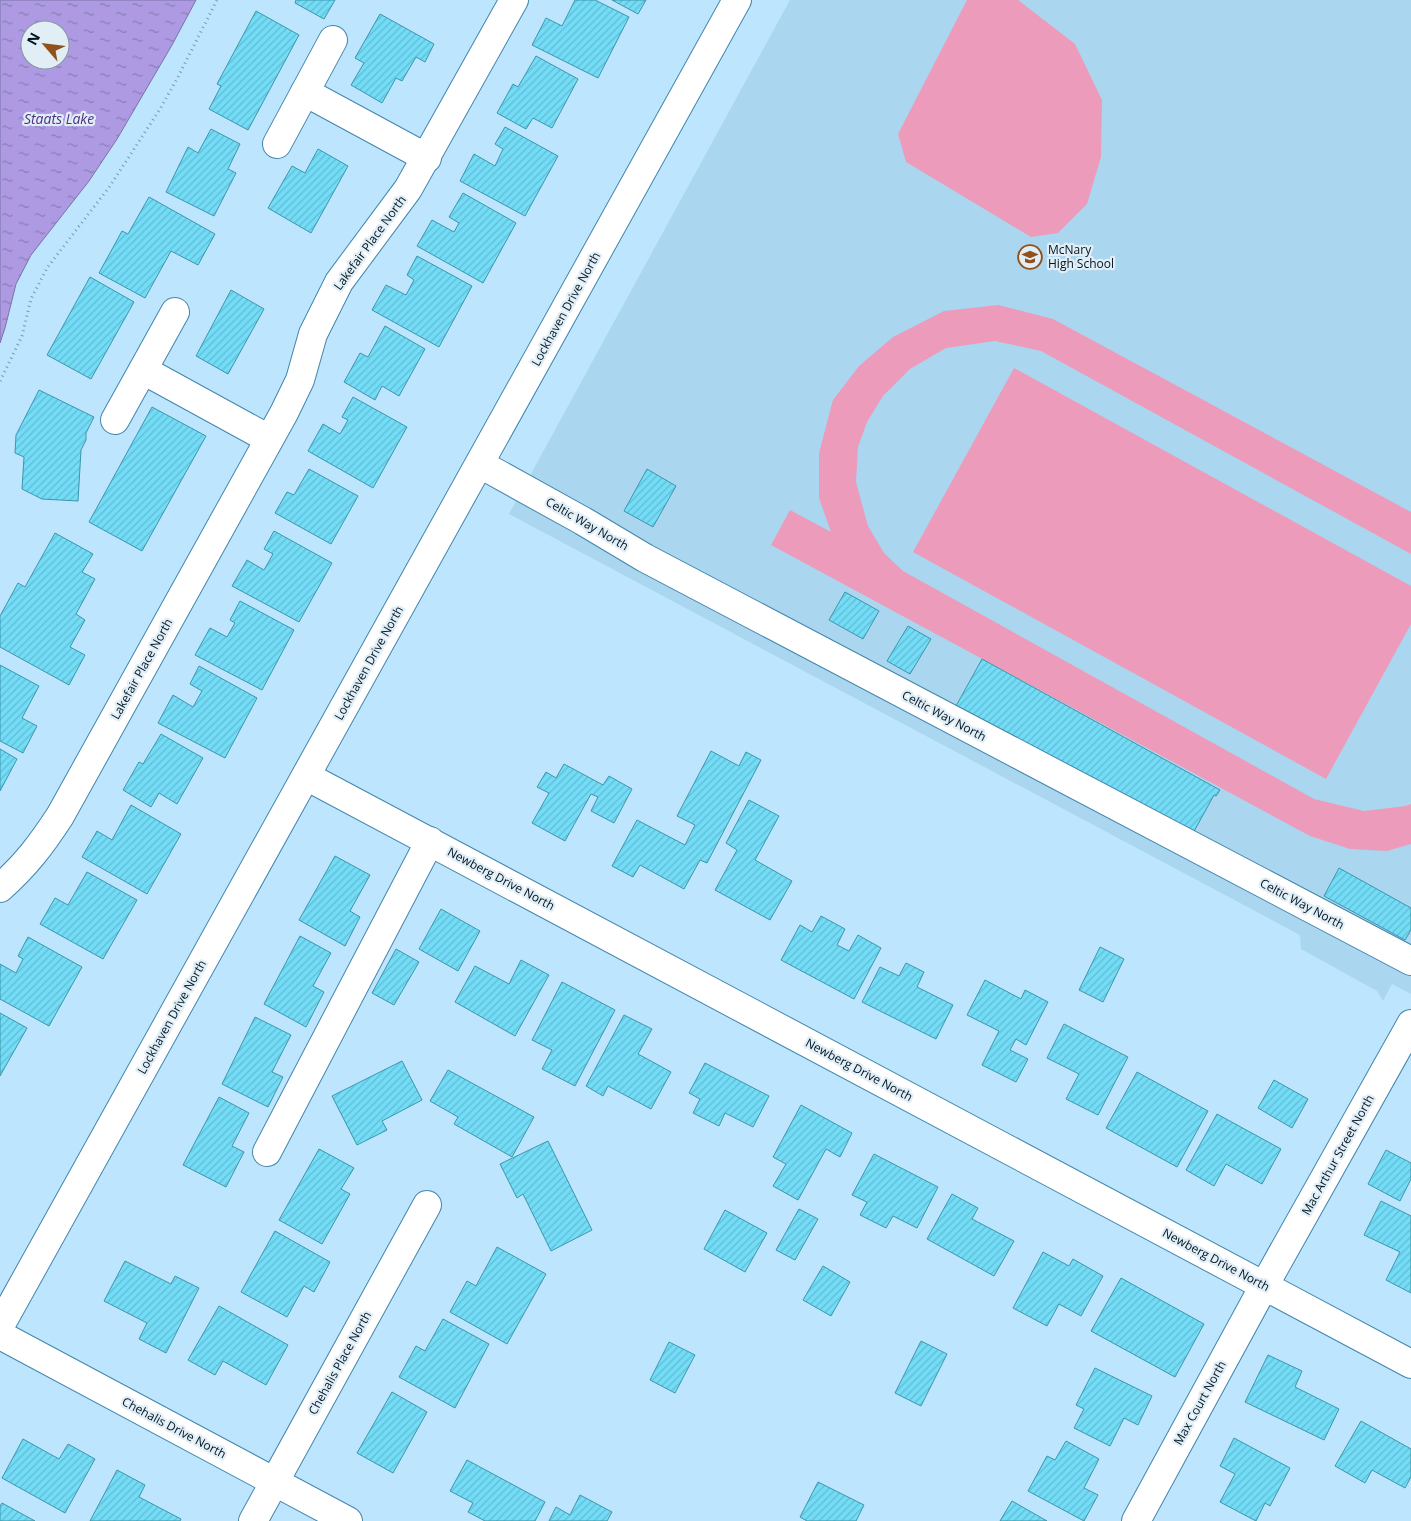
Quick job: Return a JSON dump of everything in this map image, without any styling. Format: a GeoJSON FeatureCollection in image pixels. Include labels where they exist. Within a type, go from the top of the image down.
{"type":"FeatureCollection","features":[{"type":"Feature","properties":{"kind":"street","name":"Lakefair Place North"},"geometry":{"type":"LineString","coordinates":[[0,888],[22,869],[40,847],[60,816],[269,440],[300,380],[313,334],[339,282],[355,258],[398,205],[427,158],[514,0]]}},
{"type":"Feature","properties":{"kind":"street","name":"Lockhaven Drive North"},"geometry":{"type":"LineString","coordinates":[[0,1326],[737,0]]}},
{"type":"Feature","properties":{"kind":"street"},"geometry":{"type":"LineString","coordinates":[[277,144],[333,40]]}},
{"type":"Feature","properties":{"kind":"street"},"geometry":{"type":"LineString","coordinates":[[305,92],[427,158]]}},
{"type":"Feature","properties":{"kind":"street"},"geometry":{"type":"LineString","coordinates":[[115,420],[175,312]]}},
{"type":"Feature","properties":{"kind":"street"},"geometry":{"type":"LineString","coordinates":[[143,370],[269,440]]}},
{"type":"Feature","properties":{"kind":"street","name":"Celtic Way North"},"geometry":{"type":"LineString","coordinates":[[480,464],[645,558],[1411,961]]}},
{"type":"Feature","properties":{"kind":"street","name":"Newberg Drive North"},"geometry":{"type":"LineString","coordinates":[[306,776],[1411,1364]]}},
{"type":"Feature","properties":{"kind":"street"},"geometry":{"type":"LineString","coordinates":[[267,1152],[430,841]]}},
{"type":"Feature","properties":{"kind":"street","name":"Mac Arthur Street North"},"geometry":{"type":"LineString","coordinates":[[1264,1286],[1411,1024]]}},
{"type":"Feature","properties":{"kind":"street","name":"Chehalis Place North"},"geometry":{"type":"LineString","coordinates":[[253,1521],[428,1205]]}},
{"type":"Feature","properties":{"kind":"street","name":"Max Court North"},"geometry":{"type":"LineString","coordinates":[[1136,1521],[1264,1286]]}},
{"type":"Feature","properties":{"kind":"street","name":"Chehalis Drive North"},"geometry":{"type":"LineString","coordinates":[[0,1335],[348,1521]]}},
{"type":"Feature","properties":{"kind":"path"},"geometry":{"type":"LineString","coordinates":[[0,381],[22,336],[31,299],[48,268],[110,186],[160,109],[217,0]]}},
{"type":"Feature","properties":{"kind":"shaded area","name":"McNary High School"},"geometry":{"type":"Polygon","coordinates":[[[790,0],[1411,0],[1411,994],[1392,984],[1383,1001],[1377,991],[1301,949],[1300,935],[509,514],[790,0]]]}},
{"type":"Feature","properties":{"kind":"shaded area"},"geometry":{"type":"Polygon","coordinates":[[[967,0],[1018,0],[1075,44],[1102,100],[1101,157],[1087,204],[1058,233],[1031,237],[906,162],[898,134],[967,0]]]}},
{"type":"Feature","properties":{"kind":"shaded area"},"geometry":{"type":"Polygon","coordinates":[[[998,305],[1053,319],[1411,512],[1411,554],[1041,351],[995,341],[946,348],[910,369],[883,396],[867,422],[858,447],[856,482],[868,526],[884,553],[903,571],[1314,799],[1364,811],[1411,804],[1411,844],[1387,851],[1350,849],[1310,836],[771,545],[790,510],[831,532],[819,498],[819,453],[833,400],[859,366],[893,337],[944,311],[998,305]]]}},
{"type":"Feature","properties":{"kind":"shaded area"},"geometry":{"type":"Polygon","coordinates":[[[1014,368],[1411,586],[1411,624],[1326,779],[913,552],[1014,368]]]}},
{"type":"Feature","properties":{"kind":"water","name":"Staats Lake"},"geometry":{"type":"Polygon","coordinates":[[[0,0],[196,0],[117,139],[89,181],[31,255],[16,284],[0,343],[0,0]]]}},
{"type":"Feature","properties":{"kind":"building"},"geometry":{"type":"Polygon","coordinates":[[[296,0],[335,0],[324,19],[295,3],[296,0]]]}},
{"type":"Feature","properties":{"kind":"building"},"geometry":{"type":"Polygon","coordinates":[[[575,0],[595,0],[629,17],[598,78],[532,45],[546,18],[562,26],[575,0]]]}},
{"type":"Feature","properties":{"kind":"building"},"geometry":{"type":"Polygon","coordinates":[[[612,0],[646,0],[638,14],[612,0]]]}},
{"type":"Feature","properties":{"kind":"building"},"geometry":{"type":"Polygon","coordinates":[[[256,11],[299,35],[248,130],[209,109],[221,86],[217,84],[256,11]]]}},
{"type":"Feature","properties":{"kind":"building"},"geometry":{"type":"Polygon","coordinates":[[[380,14],[434,44],[425,62],[416,57],[402,81],[396,78],[382,103],[351,85],[364,63],[355,58],[380,14]]]}},
{"type":"Feature","properties":{"kind":"building"},"geometry":{"type":"Polygon","coordinates":[[[536,56],[578,79],[552,128],[533,118],[526,129],[497,113],[513,84],[518,87],[536,56]]]}},
{"type":"Feature","properties":{"kind":"building"},"geometry":{"type":"Polygon","coordinates":[[[505,127],[558,156],[525,216],[460,181],[474,154],[495,166],[503,149],[495,144],[505,127]]]}},
{"type":"Feature","properties":{"kind":"building"},"geometry":{"type":"Polygon","coordinates":[[[211,129],[240,144],[228,169],[236,173],[214,216],[166,192],[188,147],[198,153],[211,129]]]}},
{"type":"Feature","properties":{"kind":"building"},"geometry":{"type":"Polygon","coordinates":[[[318,149],[348,166],[311,233],[268,208],[292,166],[305,173],[318,149]]]}},
{"type":"Feature","properties":{"kind":"building"},"geometry":{"type":"Polygon","coordinates":[[[463,193],[516,223],[483,283],[417,246],[432,220],[454,232],[459,223],[449,217],[463,193]]]}},
{"type":"Feature","properties":{"kind":"building"},"geometry":{"type":"Polygon","coordinates":[[[149,197],[215,234],[198,265],[171,251],[145,298],[99,273],[122,231],[128,234],[149,197]]]}},
{"type":"Feature","properties":{"kind":"building"},"geometry":{"type":"Polygon","coordinates":[[[417,256],[472,286],[439,347],[372,310],[386,285],[406,295],[414,280],[407,275],[417,256]]]}},
{"type":"Feature","properties":{"kind":"building"},"geometry":{"type":"Polygon","coordinates":[[[90,277],[134,302],[91,379],[47,355],[90,277]]]}},
{"type":"Feature","properties":{"kind":"building"},"geometry":{"type":"Polygon","coordinates":[[[231,290],[264,309],[228,374],[196,356],[231,290]]]}},
{"type":"Feature","properties":{"kind":"building"},"geometry":{"type":"Polygon","coordinates":[[[385,326],[425,349],[399,396],[382,386],[375,400],[344,382],[360,353],[368,357],[385,326]]]}},
{"type":"Feature","properties":{"kind":"building"},"geometry":{"type":"Polygon","coordinates":[[[39,390],[94,417],[86,433],[86,440],[81,450],[78,501],[42,499],[22,489],[24,457],[15,453],[16,435],[39,390]]]}},
{"type":"Feature","properties":{"kind":"building"},"geometry":{"type":"Polygon","coordinates":[[[353,397],[407,427],[373,488],[308,451],[323,424],[340,434],[348,420],[342,417],[353,397]]]}},
{"type":"Feature","properties":{"kind":"building"},"geometry":{"type":"Polygon","coordinates":[[[152,407],[206,436],[142,551],[89,522],[152,407]]]}},
{"type":"Feature","properties":{"kind":"building"},"geometry":{"type":"Polygon","coordinates":[[[309,469],[358,496],[331,544],[275,513],[287,492],[294,495],[309,469]]]}},
{"type":"Feature","properties":{"kind":"building"},"geometry":{"type":"Polygon","coordinates":[[[647,469],[676,486],[653,527],[624,511],[647,469]]]}},
{"type":"Feature","properties":{"kind":"building"},"geometry":{"type":"Polygon","coordinates":[[[274,531],[332,563],[299,622],[232,586],[247,560],[264,570],[273,554],[264,549],[274,531]]]}},
{"type":"Feature","properties":{"kind":"building"},"geometry":{"type":"Polygon","coordinates":[[[55,533],[93,554],[82,572],[95,579],[76,614],[85,620],[70,647],[85,655],[69,685],[0,647],[0,616],[18,583],[25,587],[55,533]]]}},
{"type":"Feature","properties":{"kind":"building"},"geometry":{"type":"Polygon","coordinates":[[[845,592],[879,611],[863,639],[829,620],[845,592]]]}},
{"type":"Feature","properties":{"kind":"building"},"geometry":{"type":"Polygon","coordinates":[[[240,601],[294,630],[262,690],[195,655],[210,628],[227,637],[235,623],[230,620],[240,601]]]}},
{"type":"Feature","properties":{"kind":"building"},"geometry":{"type":"Polygon","coordinates":[[[908,626],[931,639],[910,674],[887,661],[908,626]]]}},
{"type":"Feature","properties":{"kind":"building"},"geometry":{"type":"Polygon","coordinates":[[[982,659],[1220,790],[1216,796],[1214,795],[1192,835],[956,706],[982,659]]]}},
{"type":"Feature","properties":{"kind":"building"},"geometry":{"type":"Polygon","coordinates":[[[0,665],[39,686],[22,718],[37,726],[23,753],[0,741],[0,665]]]}},
{"type":"Feature","properties":{"kind":"building"},"geometry":{"type":"Polygon","coordinates":[[[199,666],[257,698],[225,758],[158,723],[173,695],[193,707],[202,691],[190,684],[199,666]]]}},
{"type":"Feature","properties":{"kind":"building"},"geometry":{"type":"Polygon","coordinates":[[[161,734],[203,758],[177,804],[159,793],[151,807],[123,790],[139,762],[143,764],[161,734]]]}},
{"type":"Feature","properties":{"kind":"building"},"geometry":{"type":"Polygon","coordinates":[[[0,749],[17,759],[0,791],[0,749]]]}},
{"type":"Feature","properties":{"kind":"building"},"geometry":{"type":"Polygon","coordinates":[[[711,751],[739,766],[746,752],[761,760],[707,863],[700,860],[684,889],[640,865],[633,877],[612,866],[637,820],[685,845],[695,825],[677,816],[711,751]]]}},
{"type":"Feature","properties":{"kind":"building"},"geometry":{"type":"Polygon","coordinates":[[[564,764],[603,785],[609,776],[632,789],[614,823],[591,811],[598,797],[591,794],[565,841],[532,823],[549,793],[537,787],[546,772],[556,778],[564,764]]]}},
{"type":"Feature","properties":{"kind":"building"},"geometry":{"type":"Polygon","coordinates":[[[749,800],[779,816],[755,860],[792,881],[770,920],[715,890],[737,850],[726,843],[749,800]]]}},
{"type":"Feature","properties":{"kind":"building"},"geometry":{"type":"Polygon","coordinates":[[[131,805],[181,834],[147,894],[82,857],[97,831],[112,840],[131,805]]]}},
{"type":"Feature","properties":{"kind":"building"},"geometry":{"type":"Polygon","coordinates":[[[335,856],[370,875],[350,911],[360,917],[345,946],[299,920],[335,856]]]}},
{"type":"Feature","properties":{"kind":"building"},"geometry":{"type":"Polygon","coordinates":[[[1339,868],[1411,908],[1411,930],[1405,940],[1324,896],[1339,868]]]}},
{"type":"Feature","properties":{"kind":"building"},"geometry":{"type":"Polygon","coordinates":[[[87,872],[137,900],[103,959],[40,924],[55,898],[68,905],[87,872]]]}},
{"type":"Feature","properties":{"kind":"building"},"geometry":{"type":"Polygon","coordinates":[[[441,909],[480,931],[458,971],[419,949],[441,909]]]}},
{"type":"Feature","properties":{"kind":"building"},"geometry":{"type":"Polygon","coordinates":[[[821,916],[845,929],[837,945],[849,951],[858,935],[881,948],[854,999],[781,960],[800,925],[812,932],[821,916]]]}},
{"type":"Feature","properties":{"kind":"building"},"geometry":{"type":"Polygon","coordinates":[[[300,936],[331,953],[313,986],[324,992],[306,1027],[264,1004],[300,936]]]}},
{"type":"Feature","properties":{"kind":"building"},"geometry":{"type":"Polygon","coordinates":[[[28,937],[82,967],[49,1026],[0,999],[0,964],[16,973],[23,959],[18,956],[28,937]]]}},
{"type":"Feature","properties":{"kind":"building"},"geometry":{"type":"Polygon","coordinates":[[[1100,947],[1124,959],[1103,1002],[1079,990],[1100,947]]]}},
{"type":"Feature","properties":{"kind":"building"},"geometry":{"type":"Polygon","coordinates":[[[396,949],[419,962],[394,1005],[372,993],[396,949]]]}},
{"type":"Feature","properties":{"kind":"building"},"geometry":{"type":"Polygon","coordinates":[[[521,960],[549,975],[515,1036],[455,1002],[475,966],[509,984],[521,960]]]}},
{"type":"Feature","properties":{"kind":"building"},"geometry":{"type":"Polygon","coordinates":[[[906,963],[924,972],[917,987],[953,1005],[936,1039],[862,1002],[880,967],[899,976],[906,963]]]}},
{"type":"Feature","properties":{"kind":"building"},"geometry":{"type":"Polygon","coordinates":[[[985,980],[1021,999],[1025,990],[1048,1002],[1026,1045],[1016,1039],[1010,1050],[1028,1059],[1016,1082],[982,1065],[999,1031],[967,1015],[985,980]]]}},
{"type":"Feature","properties":{"kind":"building"},"geometry":{"type":"Polygon","coordinates":[[[562,982],[615,1010],[575,1086],[542,1069],[552,1050],[532,1040],[562,982]]]}},
{"type":"Feature","properties":{"kind":"building"},"geometry":{"type":"Polygon","coordinates":[[[0,1013],[27,1028],[0,1076],[0,1013]]]}},
{"type":"Feature","properties":{"kind":"building"},"geometry":{"type":"Polygon","coordinates":[[[624,1015],[652,1029],[638,1054],[671,1072],[651,1109],[608,1086],[603,1096],[586,1086],[624,1015]]]}},
{"type":"Feature","properties":{"kind":"building"},"geometry":{"type":"Polygon","coordinates":[[[255,1017],[291,1035],[272,1072],[283,1077],[268,1107],[222,1084],[255,1017]]]}},
{"type":"Feature","properties":{"kind":"building"},"geometry":{"type":"Polygon","coordinates":[[[1064,1024],[1128,1057],[1098,1115],[1066,1099],[1079,1074],[1047,1058],[1064,1024]]]}},
{"type":"Feature","properties":{"kind":"building"},"geometry":{"type":"Polygon","coordinates":[[[402,1061],[422,1100],[382,1121],[387,1130],[357,1145],[332,1096],[402,1061]]]}},
{"type":"Feature","properties":{"kind":"building"},"geometry":{"type":"Polygon","coordinates":[[[705,1063],[769,1096],[753,1127],[725,1113],[719,1126],[693,1113],[700,1099],[689,1093],[705,1063]]]}},
{"type":"Feature","properties":{"kind":"building"},"geometry":{"type":"Polygon","coordinates":[[[448,1070],[534,1117],[512,1157],[454,1124],[458,1117],[430,1101],[448,1070]]]}},
{"type":"Feature","properties":{"kind":"building"},"geometry":{"type":"Polygon","coordinates":[[[1137,1072],[1208,1111],[1177,1167],[1106,1128],[1137,1072]]]}},
{"type":"Feature","properties":{"kind":"building"},"geometry":{"type":"Polygon","coordinates":[[[1274,1080],[1308,1099],[1292,1128],[1258,1108],[1274,1080]]]}},
{"type":"Feature","properties":{"kind":"building"},"geometry":{"type":"Polygon","coordinates":[[[219,1097],[249,1113],[232,1146],[244,1152],[226,1187],[183,1165],[219,1097]]]}},
{"type":"Feature","properties":{"kind":"building"},"geometry":{"type":"Polygon","coordinates":[[[801,1105],[852,1133],[840,1157],[826,1149],[798,1200],[773,1186],[786,1164],[773,1157],[801,1105]]]}},
{"type":"Feature","properties":{"kind":"building"},"geometry":{"type":"Polygon","coordinates":[[[1217,1114],[1281,1149],[1262,1184],[1226,1164],[1214,1186],[1186,1170],[1217,1114]]]}},
{"type":"Feature","properties":{"kind":"building"},"geometry":{"type":"Polygon","coordinates":[[[548,1141],[592,1230],[551,1251],[523,1194],[517,1198],[500,1164],[548,1141]]]}},
{"type":"Feature","properties":{"kind":"building"},"geometry":{"type":"Polygon","coordinates":[[[319,1149],[354,1168],[341,1189],[350,1194],[322,1244],[279,1220],[319,1149]]]}},
{"type":"Feature","properties":{"kind":"building"},"geometry":{"type":"Polygon","coordinates":[[[1386,1150],[1411,1163],[1411,1179],[1400,1201],[1368,1184],[1386,1150]]]}},
{"type":"Feature","properties":{"kind":"building"},"geometry":{"type":"Polygon","coordinates":[[[874,1154],[938,1187],[917,1228],[893,1216],[886,1228],[860,1215],[867,1202],[852,1195],[874,1154]]]}},
{"type":"Feature","properties":{"kind":"building"},"geometry":{"type":"Polygon","coordinates":[[[952,1194],[978,1208],[972,1219],[1014,1241],[994,1276],[927,1239],[952,1194]]]}},
{"type":"Feature","properties":{"kind":"building"},"geometry":{"type":"Polygon","coordinates":[[[1381,1201],[1411,1216],[1411,1293],[1386,1280],[1400,1252],[1364,1235],[1381,1201]]]}},
{"type":"Feature","properties":{"kind":"building"},"geometry":{"type":"Polygon","coordinates":[[[799,1209],[818,1219],[795,1260],[776,1250],[799,1209]]]}},
{"type":"Feature","properties":{"kind":"building"},"geometry":{"type":"Polygon","coordinates":[[[725,1210],[767,1233],[745,1272],[704,1249],[725,1210]]]}},
{"type":"Feature","properties":{"kind":"building"},"geometry":{"type":"Polygon","coordinates":[[[275,1231],[330,1262],[314,1292],[304,1286],[287,1317],[241,1292],[275,1231]]]}},
{"type":"Feature","properties":{"kind":"building"},"geometry":{"type":"Polygon","coordinates":[[[497,1247],[546,1274],[507,1344],[450,1312],[467,1281],[476,1286],[497,1247]]]}},
{"type":"Feature","properties":{"kind":"building"},"geometry":{"type":"Polygon","coordinates":[[[1043,1252],[1069,1266],[1073,1259],[1103,1276],[1081,1316],[1059,1304],[1047,1326],[1013,1308],[1043,1252]]]}},
{"type":"Feature","properties":{"kind":"building"},"geometry":{"type":"Polygon","coordinates":[[[125,1261],[171,1284],[175,1276],[199,1288],[166,1353],[139,1339],[147,1323],[104,1301],[125,1261]]]}},
{"type":"Feature","properties":{"kind":"building"},"geometry":{"type":"Polygon","coordinates":[[[823,1266],[850,1282],[831,1316],[803,1300],[823,1266]]]}},
{"type":"Feature","properties":{"kind":"building"},"geometry":{"type":"Polygon","coordinates":[[[1121,1278],[1204,1324],[1175,1377],[1091,1331],[1121,1278]]]}},
{"type":"Feature","properties":{"kind":"building"},"geometry":{"type":"Polygon","coordinates":[[[219,1306],[288,1345],[266,1385],[223,1361],[215,1375],[188,1360],[219,1306]]]}},
{"type":"Feature","properties":{"kind":"building"},"geometry":{"type":"Polygon","coordinates":[[[443,1319],[489,1344],[455,1408],[399,1377],[416,1346],[425,1351],[443,1319]]]}},
{"type":"Feature","properties":{"kind":"building"},"geometry":{"type":"Polygon","coordinates":[[[921,1341],[947,1354],[921,1406],[895,1393],[921,1341]]]}},
{"type":"Feature","properties":{"kind":"building"},"geometry":{"type":"Polygon","coordinates":[[[669,1342],[695,1355],[675,1393],[650,1380],[669,1342]]]}},
{"type":"Feature","properties":{"kind":"building"},"geometry":{"type":"Polygon","coordinates":[[[1268,1355],[1302,1371],[1295,1387],[1339,1409],[1324,1440],[1245,1402],[1268,1355]]]}},
{"type":"Feature","properties":{"kind":"building"},"geometry":{"type":"Polygon","coordinates":[[[1095,1368],[1152,1396],[1138,1425],[1124,1418],[1110,1446],[1074,1428],[1084,1409],[1076,1405],[1095,1368]]]}},
{"type":"Feature","properties":{"kind":"building"},"geometry":{"type":"Polygon","coordinates":[[[392,1392],[427,1412],[393,1473],[357,1453],[392,1392]]]}},
{"type":"Feature","properties":{"kind":"building"},"geometry":{"type":"Polygon","coordinates":[[[1361,1421],[1411,1449],[1411,1477],[1405,1488],[1372,1470],[1365,1483],[1335,1466],[1361,1421]]]}},
{"type":"Feature","properties":{"kind":"building"},"geometry":{"type":"Polygon","coordinates":[[[1234,1438],[1290,1468],[1270,1506],[1265,1503],[1256,1521],[1220,1502],[1235,1474],[1220,1466],[1234,1438]]]}},
{"type":"Feature","properties":{"kind":"building"},"geometry":{"type":"Polygon","coordinates":[[[23,1439],[59,1459],[68,1444],[95,1459],[65,1513],[2,1478],[23,1439]]]}},
{"type":"Feature","properties":{"kind":"building"},"geometry":{"type":"Polygon","coordinates":[[[1066,1441],[1099,1459],[1084,1488],[1098,1495],[1084,1521],[1028,1491],[1047,1456],[1055,1460],[1066,1441]]]}},
{"type":"Feature","properties":{"kind":"building"},"geometry":{"type":"Polygon","coordinates":[[[467,1460],[545,1502],[535,1521],[485,1521],[468,1512],[473,1503],[450,1491],[467,1460]]]}},
{"type":"Feature","properties":{"kind":"building"},"geometry":{"type":"Polygon","coordinates":[[[117,1470],[145,1485],[139,1497],[181,1519],[180,1521],[90,1521],[117,1470]]]}},
{"type":"Feature","properties":{"kind":"building"},"geometry":{"type":"Polygon","coordinates":[[[818,1482],[864,1505],[856,1521],[807,1521],[800,1517],[818,1482]]]}},
{"type":"Feature","properties":{"kind":"building"},"geometry":{"type":"Polygon","coordinates":[[[580,1495],[612,1512],[607,1521],[549,1521],[556,1507],[570,1515],[580,1495]]]}},
{"type":"Feature","properties":{"kind":"building"},"geometry":{"type":"Polygon","coordinates":[[[1012,1501],[1047,1521],[1000,1521],[1012,1501]]]}},
{"type":"Feature","properties":{"kind":"building"},"geometry":{"type":"Polygon","coordinates":[[[2,1503],[35,1521],[0,1521],[0,1506],[2,1503]]]}},
{"type":"Feature","properties":{"kind":"place","name":"McNary High School"},"geometry":{"type":"Point","coordinates":[1030,257]}}]}
